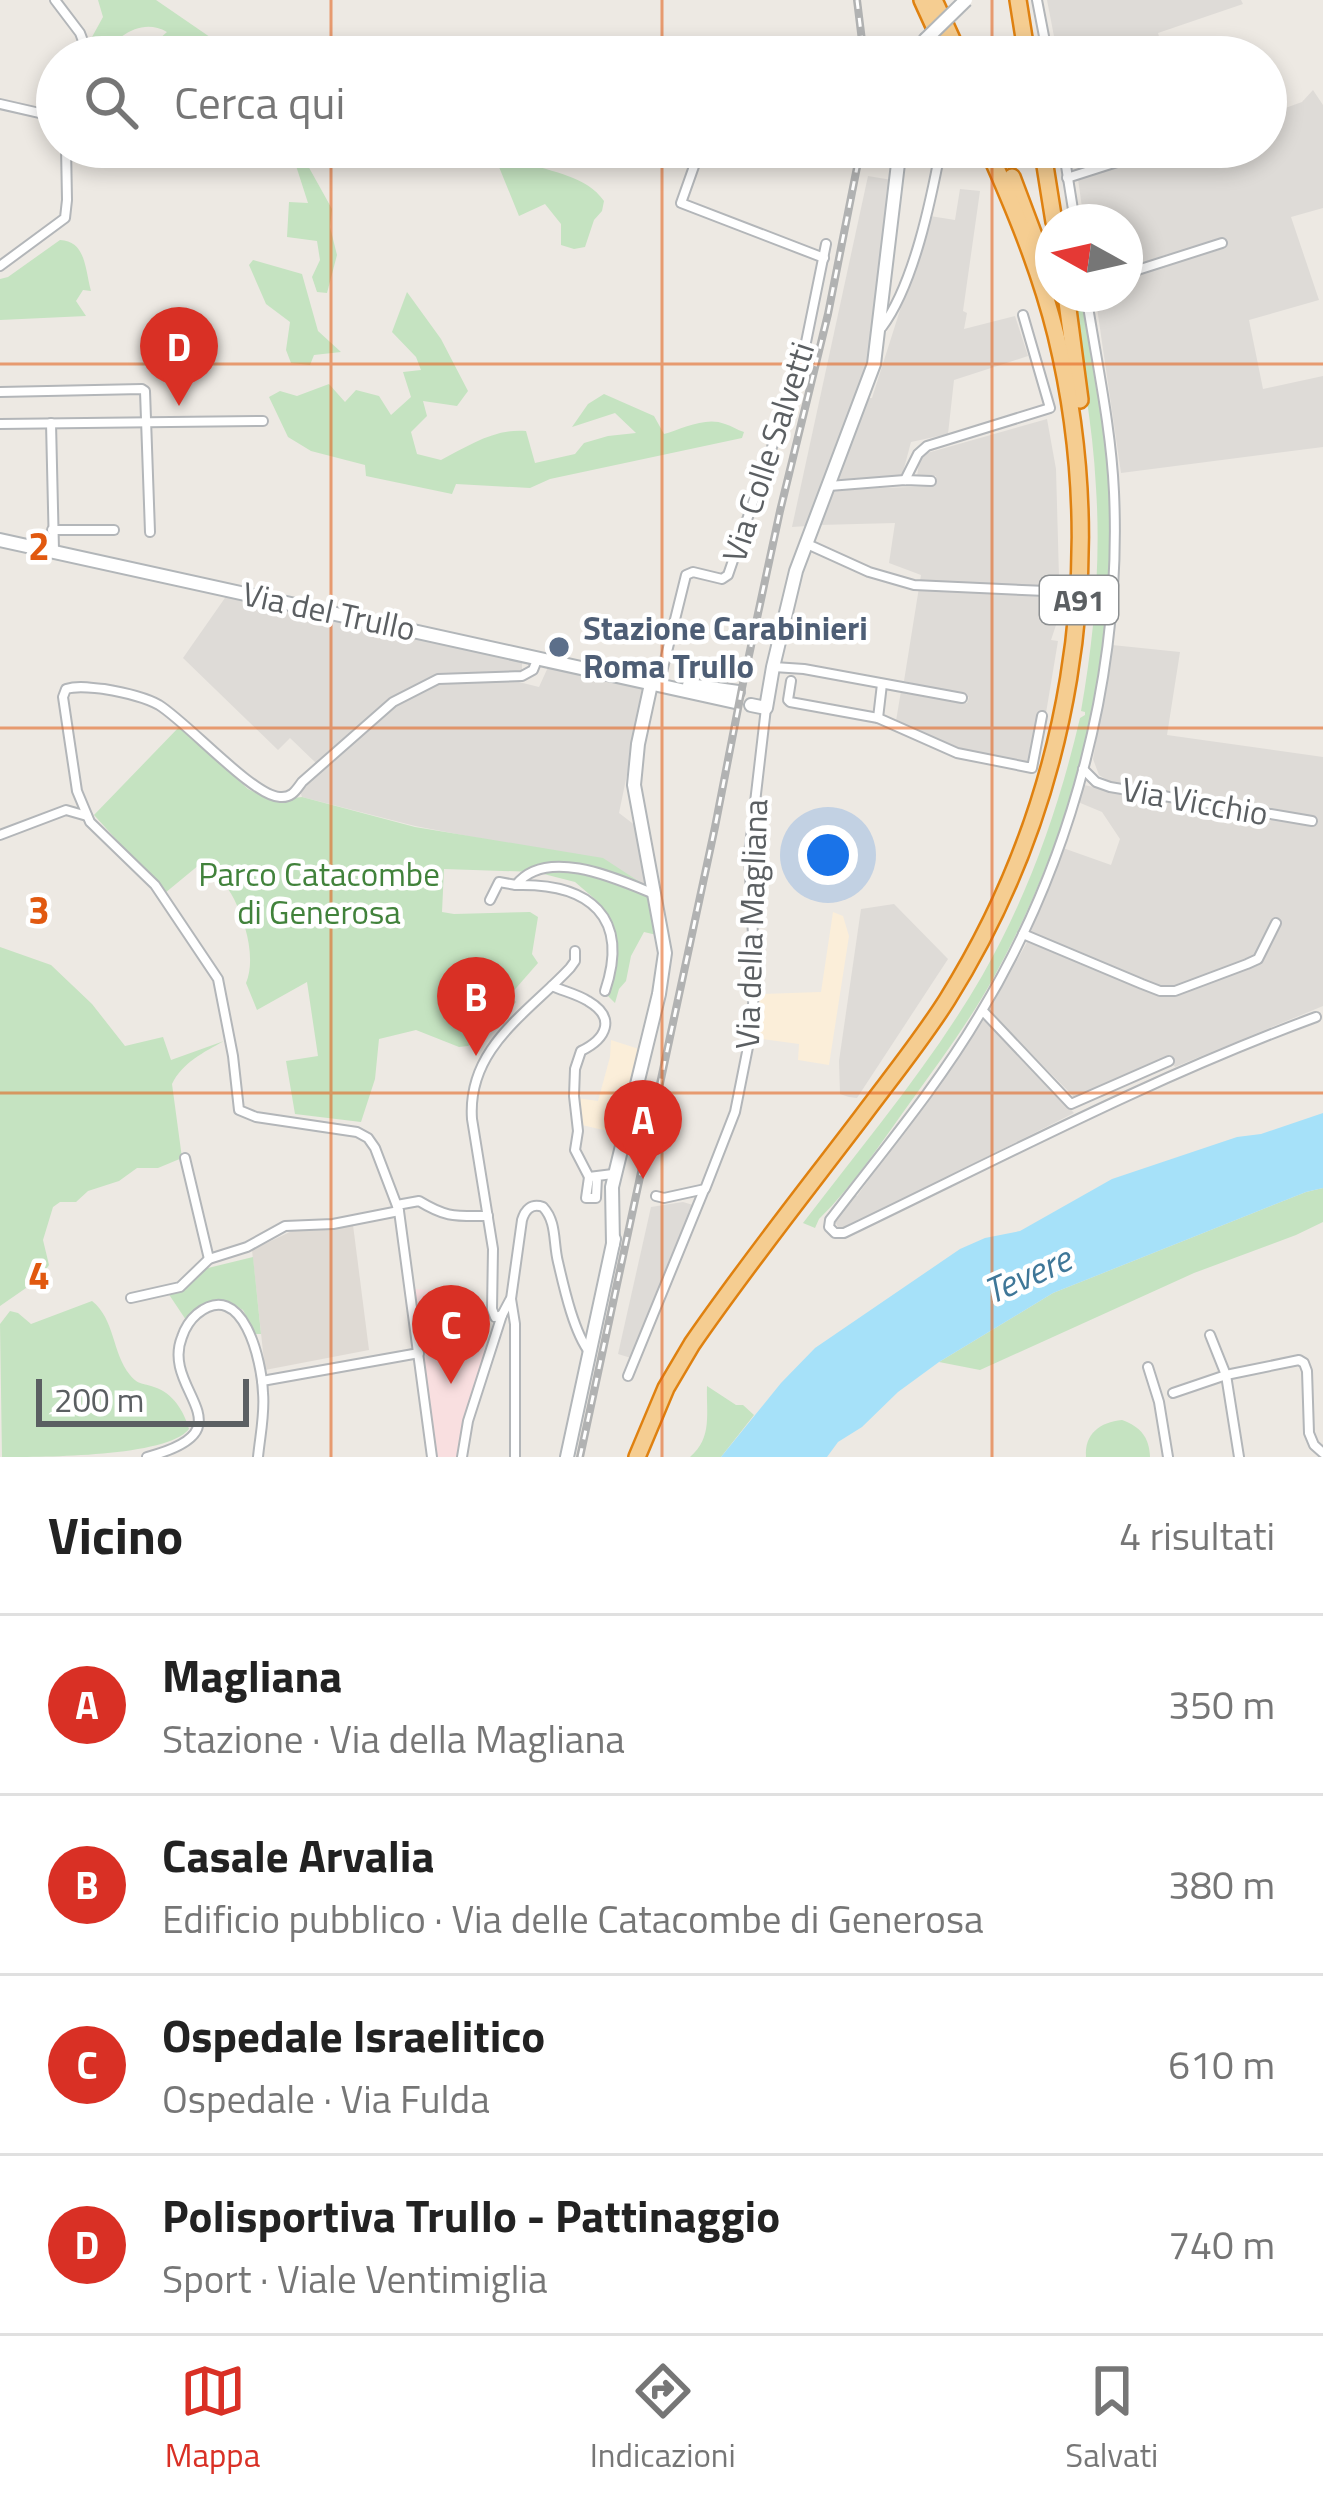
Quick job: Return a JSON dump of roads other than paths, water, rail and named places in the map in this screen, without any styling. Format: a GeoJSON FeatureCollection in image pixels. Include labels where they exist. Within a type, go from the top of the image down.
{"type":"FeatureCollection","features":[{"type":"Feature","properties":{"kind":"highway"},"geometry":{"type":"LineString","coordinates":[[922,0],[938,36]]}},
{"type":"Feature","properties":{"kind":"highway"},"geometry":{"type":"LineString","coordinates":[[934,0],[950,36]]}},
{"type":"Feature","properties":{"kind":"highway"},"geometry":{"type":"LineString","coordinates":[[1018,0],[1024,36]]}},
{"type":"Feature","properties":{"kind":"highway","name":"A91"},"geometry":{"type":"LineString","coordinates":[[638,1457],[706,1324],[917,1044],[958,982],[1012,875],[1054,754],[1071,669],[1080,586],[1076,447],[1065,376],[1045,298],[996,168]]}},
{"type":"Feature","properties":{"kind":"highway","name":"A91"},"geometry":{"type":"LineString","coordinates":[[1007,168],[1035,235]]}},
{"type":"Feature","properties":{"kind":"highway"},"geometry":{"type":"LineString","coordinates":[[1045,168],[1051,204]]}},
{"type":"Feature","properties":{"kind":"highway","name":"A91"},"geometry":{"type":"LineString","coordinates":[[648,1457],[671,1390],[948,1017],[989,948],[1026,868],[1057,779],[1083,657],[1091,546],[1080,400],[1059,312]]}},
{"type":"Feature","properties":{"kind":"highway"},"geometry":{"type":"LineString","coordinates":[[1068,312],[1080,400]]}},
{"type":"Feature","properties":{"kind":"main road"},"geometry":{"type":"LineString","coordinates":[[929,36],[965,0]]}},
{"type":"Feature","properties":{"kind":"main road","name":"Via della Magliana"},"geometry":{"type":"LineString","coordinates":[[759,701],[806,543],[869,379],[898,168]]}},
{"type":"Feature","properties":{"kind":"main road","name":"Via del Trullo"},"geometry":{"type":"LineString","coordinates":[[0,540],[655,684],[736,697]]}},
{"type":"Feature","properties":{"kind":"main road"},"geometry":{"type":"LineString","coordinates":[[567,1457],[619,1214],[615,1176],[662,978],[665,944],[634,785],[640,732],[655,684]]}},
{"type":"Feature","properties":{"kind":"street"},"geometry":{"type":"LineString","coordinates":[[56,0],[80,36]]}},
{"type":"Feature","properties":{"kind":"street"},"geometry":{"type":"LineString","coordinates":[[1036,0],[1044,36]]}},
{"type":"Feature","properties":{"kind":"street"},"geometry":{"type":"LineString","coordinates":[[0,104],[36,112]]}},
{"type":"Feature","properties":{"kind":"street"},"geometry":{"type":"LineString","coordinates":[[0,266],[64,218],[65,168]]}},
{"type":"Feature","properties":{"kind":"street"},"geometry":{"type":"LineString","coordinates":[[693,168],[681,203],[824,258]]}},
{"type":"Feature","properties":{"kind":"street","name":"Via della Magliana"},"geometry":{"type":"LineString","coordinates":[[878,333],[905,283],[936,168]]}},
{"type":"Feature","properties":{"kind":"street"},"geometry":{"type":"LineString","coordinates":[[1066,168],[1072,204]]}},
{"type":"Feature","properties":{"kind":"street"},"geometry":{"type":"LineString","coordinates":[[1067,178],[1098,168]]}},
{"type":"Feature","properties":{"kind":"street"},"geometry":{"type":"LineString","coordinates":[[1143,268],[1222,243]]}},
{"type":"Feature","properties":{"kind":"street","name":"Via Colle Salvetti"},"geometry":{"type":"LineString","coordinates":[[655,684],[686,575],[728,575],[803,357],[826,244]]}},
{"type":"Feature","properties":{"kind":"street"},"geometry":{"type":"LineString","coordinates":[[1089,312],[1111,460],[1115,530],[1104,668],[1083,770],[1024,934],[983,1011],[829,1227],[844,1233],[1126,1096],[1316,1017]]}},
{"type":"Feature","properties":{"kind":"street"},"geometry":{"type":"LineString","coordinates":[[905,480],[927,446],[1050,408],[1023,315]]}},
{"type":"Feature","properties":{"kind":"street"},"geometry":{"type":"LineString","coordinates":[[0,392],[142,389],[147,394],[151,532]]}},
{"type":"Feature","properties":{"kind":"street"},"geometry":{"type":"LineString","coordinates":[[0,424],[262,421]]}},
{"type":"Feature","properties":{"kind":"street"},"geometry":{"type":"LineString","coordinates":[[51,423],[54,550]]}},
{"type":"Feature","properties":{"kind":"street"},"geometry":{"type":"LineString","coordinates":[[828,487],[931,482]]}},
{"type":"Feature","properties":{"kind":"street"},"geometry":{"type":"LineString","coordinates":[[52,530],[114,530]]}},
{"type":"Feature","properties":{"kind":"street"},"geometry":{"type":"LineString","coordinates":[[806,543],[869,572],[914,585],[1046,591]]}},
{"type":"Feature","properties":{"kind":"street"},"geometry":{"type":"LineString","coordinates":[[432,1457],[398,1208],[375,1148],[363,1134],[256,1118],[239,1110],[233,1056],[213,968],[155,885],[87,816],[76,791],[63,701],[66,689],[75,686],[138,696],[157,704],[257,789],[280,797],[295,792],[395,700],[438,679],[522,676],[533,670],[538,658]]}},
{"type":"Feature","properties":{"kind":"street"},"geometry":{"type":"LineString","coordinates":[[772,668],[804,669],[962,698]]}},
{"type":"Feature","properties":{"kind":"street"},"geometry":{"type":"LineString","coordinates":[[791,681],[790,702],[878,718],[958,753],[1032,768],[1042,716]]}},
{"type":"Feature","properties":{"kind":"street"},"geometry":{"type":"LineString","coordinates":[[878,718],[882,684]]}},
{"type":"Feature","properties":{"kind":"street","name":"Via della Magliana"},"geometry":{"type":"LineString","coordinates":[[628,1376],[735,1112],[753,1018],[749,854],[759,701]]}},
{"type":"Feature","properties":{"kind":"street","name":"Via Vicchio"},"geometry":{"type":"LineString","coordinates":[[1083,770],[1110,787],[1312,821]]}},
{"type":"Feature","properties":{"kind":"street"},"geometry":{"type":"LineString","coordinates":[[0,835],[66,810],[87,816]]}},
{"type":"Feature","properties":{"kind":"street"},"geometry":{"type":"LineString","coordinates":[[516,885],[527,873],[540,869],[588,869],[655,895]]}},
{"type":"Feature","properties":{"kind":"street"},"geometry":{"type":"LineString","coordinates":[[490,900],[499,882],[559,887],[594,904],[614,945],[604,992]]}},
{"type":"Feature","properties":{"kind":"street"},"geometry":{"type":"LineString","coordinates":[[1024,934],[1142,985],[1175,991],[1258,959],[1276,923]]}},
{"type":"Feature","properties":{"kind":"street"},"geometry":{"type":"LineString","coordinates":[[514,1314],[509,1309],[495,1316],[491,1309],[494,1258],[471,1107],[478,1075],[494,1042],[573,964],[575,951]]}},
{"type":"Feature","properties":{"kind":"street"},"geometry":{"type":"LineString","coordinates":[[552,986],[588,1001],[603,1015],[605,1024],[598,1042],[578,1055],[574,1150],[593,1177],[615,1176]]}},
{"type":"Feature","properties":{"kind":"street"},"geometry":{"type":"LineString","coordinates":[[983,1011],[1071,1104],[1169,1061]]}},
{"type":"Feature","properties":{"kind":"street"},"geometry":{"type":"LineString","coordinates":[[184,1158],[209,1258]]}},
{"type":"Feature","properties":{"kind":"street"},"geometry":{"type":"LineString","coordinates":[[656,1196],[705,1189]]}},
{"type":"Feature","properties":{"kind":"street"},"geometry":{"type":"LineString","coordinates":[[131,1298],[180,1287],[209,1258],[248,1247],[290,1225],[333,1224],[419,1201],[448,1216],[488,1216]]}},
{"type":"Feature","properties":{"kind":"street"},"geometry":{"type":"LineString","coordinates":[[462,1457],[468,1421],[511,1299],[523,1217],[530,1207],[540,1206],[550,1216],[563,1281],[590,1354]]}},
{"type":"Feature","properties":{"kind":"street"},"geometry":{"type":"LineString","coordinates":[[511,1299],[515,1457]]}},
{"type":"Feature","properties":{"kind":"street"},"geometry":{"type":"LineString","coordinates":[[147,1457],[184,1444],[197,1426],[199,1411],[179,1371],[177,1356],[197,1314],[219,1306],[229,1307],[246,1324],[262,1381],[258,1457]]}},
{"type":"Feature","properties":{"kind":"street"},"geometry":{"type":"LineString","coordinates":[[1210,1335],[1226,1376],[1239,1457]]}},
{"type":"Feature","properties":{"kind":"street"},"geometry":{"type":"LineString","coordinates":[[262,1381],[419,1353]]}},
{"type":"Feature","properties":{"kind":"street"},"geometry":{"type":"LineString","coordinates":[[1173,1393],[1226,1376],[1303,1362],[1308,1377],[1309,1433],[1323,1453]]}},
{"type":"Feature","properties":{"kind":"street"},"geometry":{"type":"LineString","coordinates":[[1148,1367],[1168,1457]]}},
{"type":"Feature","properties":{"kind":"water","name":"Tevere"},"geometry":{"type":"Polygon","coordinates":[[[1323,1113],[1323,1188],[1053,1293],[939,1362],[838,1442],[827,1457],[721,1457],[815,1348],[960,1249],[1020,1231],[1112,1179],[1323,1113]]]}},
{"type":"Feature","properties":{"kind":"railway"},"geometry":{"type":"LineString","coordinates":[[857,0],[861,36]]}},
{"type":"Feature","properties":{"kind":"railway"},"geometry":{"type":"LineString","coordinates":[[580,1457],[857,168]]}},
{"type":"Feature","properties":{"kind":"place","name":"Polisportiva Trullo - Pattinaggio"},"geometry":{"type":"Point","coordinates":[179,406]}},
{"type":"Feature","properties":{"kind":"place","name":"Stazione Carabinieri Roma Trullo"},"geometry":{"type":"Point","coordinates":[559,647]}},
{"type":"Feature","properties":{"kind":"place","name":"Casale Arvalia"},"geometry":{"type":"Point","coordinates":[476,1056]}},
{"type":"Feature","properties":{"kind":"place","name":"Magliana"},"geometry":{"type":"Point","coordinates":[643,1179]}},
{"type":"Feature","properties":{"kind":"place","name":"Ospedale Israelitico"},"geometry":{"type":"Point","coordinates":[451,1384]}},
{"type":"Feature","properties":{"kind":"park label","name":"Parco Catacombe di Generosa"},"geometry":{"type":"Point","coordinates":[319,893]}}]}
